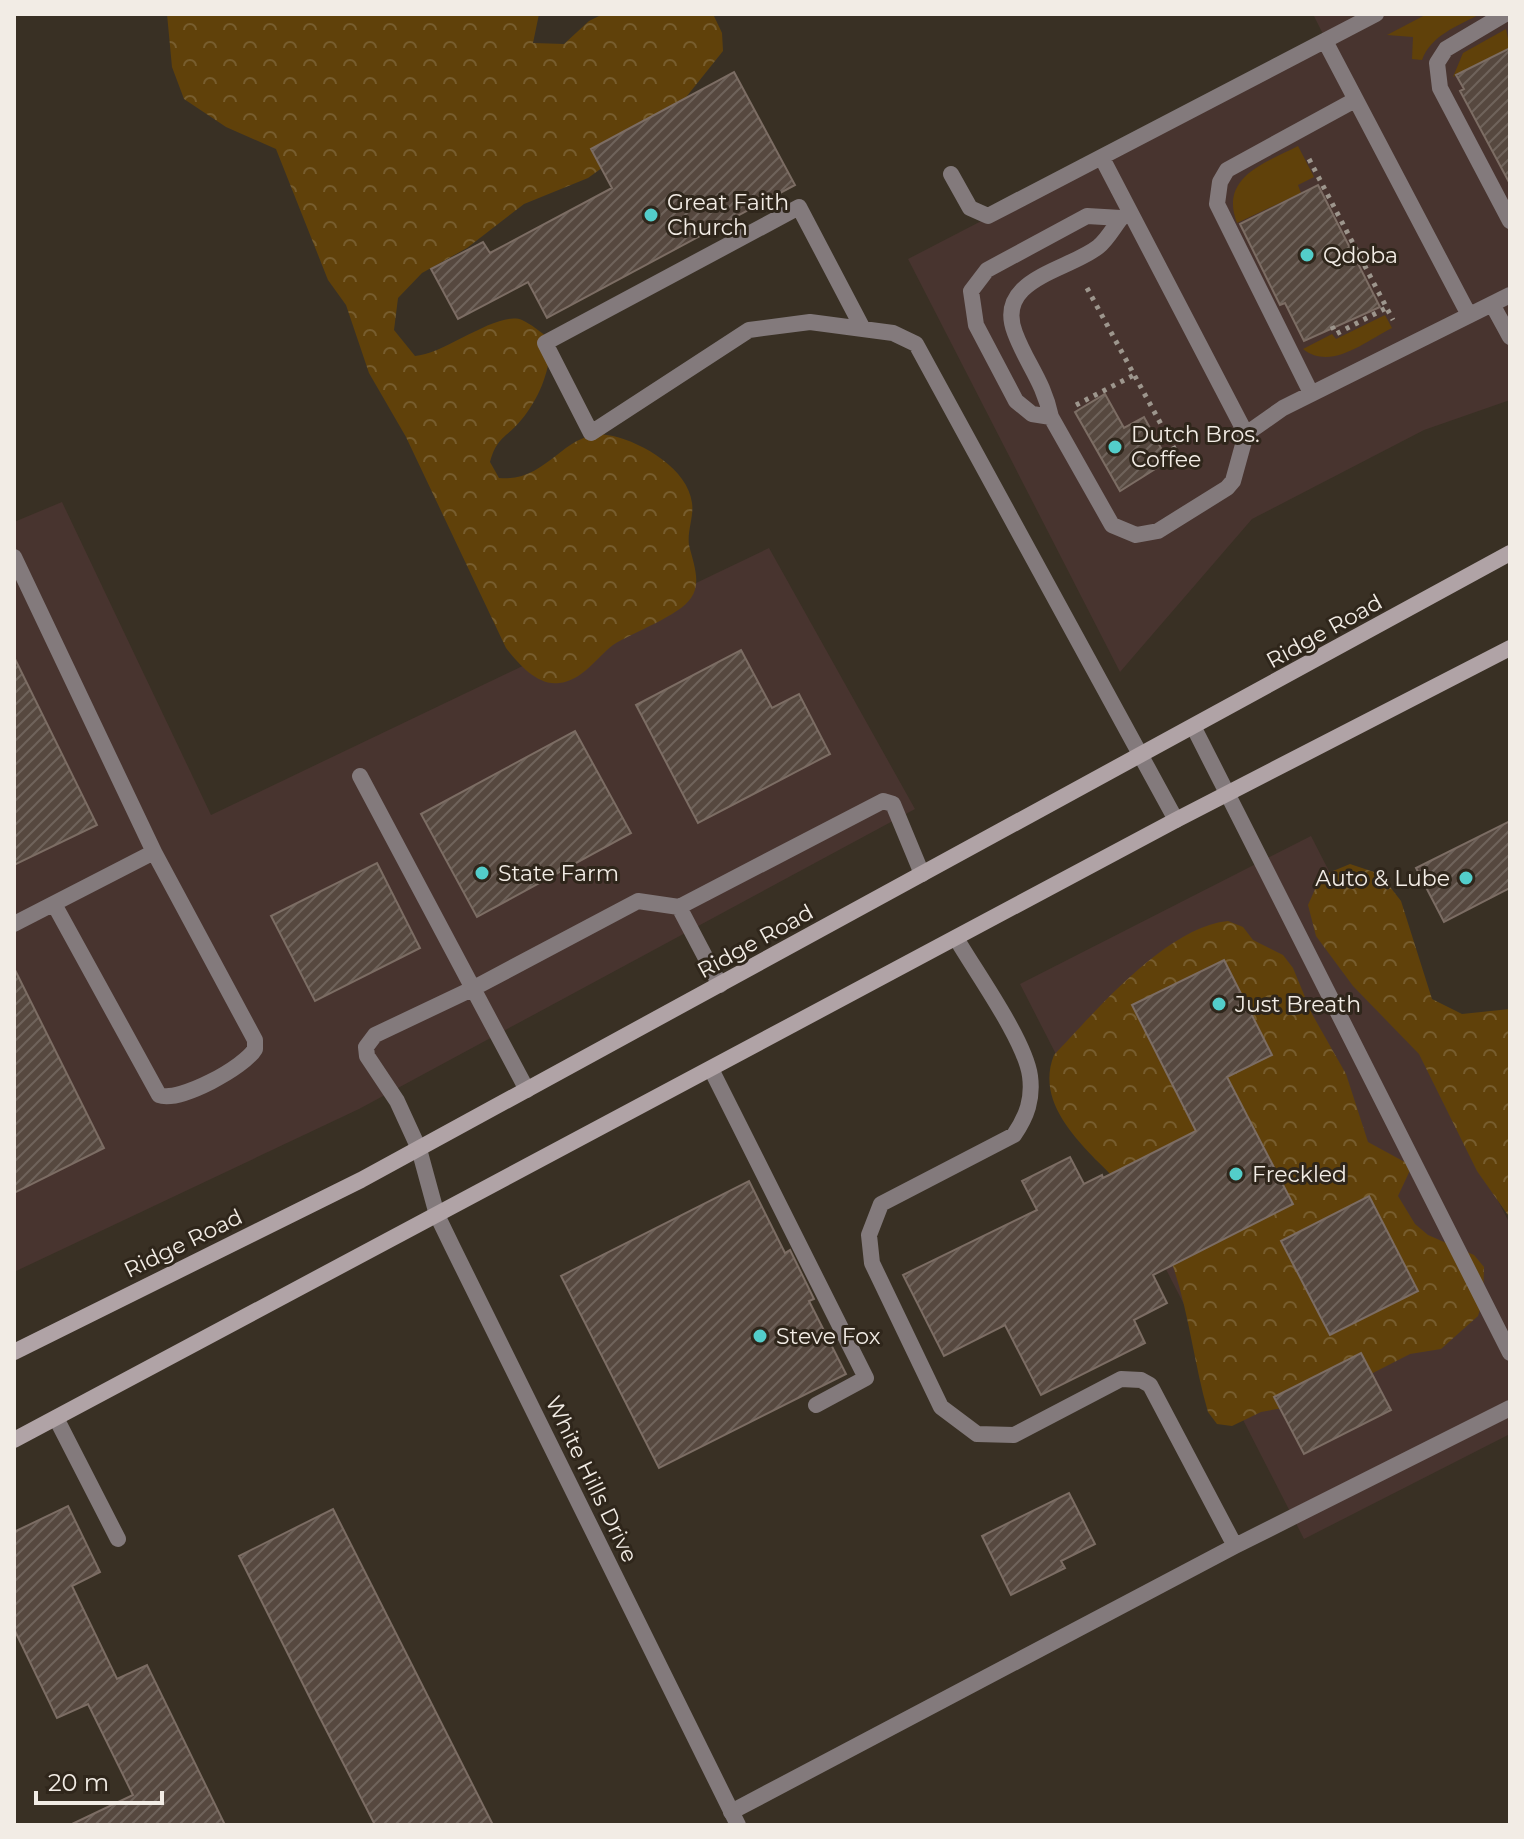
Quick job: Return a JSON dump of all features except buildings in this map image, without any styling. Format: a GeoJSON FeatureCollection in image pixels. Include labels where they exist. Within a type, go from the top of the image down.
{"type":"FeatureCollection","features":[{"type":"Feature","properties":{"kind":"main road","name":"Ridge Road"},"geometry":{"type":"LineString","coordinates":[[14,1352],[419,1149],[1142,757],[1510,553]]}},
{"type":"Feature","properties":{"kind":"main road"},"geometry":{"type":"LineString","coordinates":[[14,1440],[1227,793],[1510,648]]}},
{"type":"Feature","properties":{"kind":"street"},"geometry":{"type":"LineString","coordinates":[[951,174],[970,208],[988,216],[1376,14]]}},
{"type":"Feature","properties":{"kind":"street"},"geometry":{"type":"LineString","coordinates":[[1505,14],[1446,49],[1437,63],[1440,88],[1510,221]]}},
{"type":"Feature","properties":{"kind":"street"},"geometry":{"type":"LineString","coordinates":[[1325,41],[1469,315]]}},
{"type":"Feature","properties":{"kind":"street"},"geometry":{"type":"LineString","coordinates":[[1311,393],[1217,204],[1220,182],[1227,170],[1355,100]]}},
{"type":"Feature","properties":{"kind":"street"},"geometry":{"type":"LineString","coordinates":[[1102,158],[1125,216],[1246,434]]}},
{"type":"Feature","properties":{"kind":"street"},"geometry":{"type":"LineString","coordinates":[[862,327],[799,207],[545,343],[591,433],[749,330],[810,322],[893,333],[916,344],[1176,820]]}},
{"type":"Feature","properties":{"kind":"street"},"geometry":{"type":"LineString","coordinates":[[1051,417],[1032,414],[1016,401],[976,325],[971,291],[987,270],[1087,216],[1125,216]]}},
{"type":"Feature","properties":{"kind":"street"},"geometry":{"type":"LineString","coordinates":[[1125,216],[1099,246],[1021,288],[1011,304],[1014,331],[1045,388],[1051,417],[1112,525],[1136,535],[1158,531],[1227,488],[1233,481],[1246,434],[1311,393],[1510,295]]}},
{"type":"Feature","properties":{"kind":"street"},"geometry":{"type":"LineString","coordinates":[[1492,304],[1510,337]]}},
{"type":"Feature","properties":{"kind":"street"},"geometry":{"type":"LineString","coordinates":[[14,557],[154,852],[255,1040],[255,1049],[245,1063],[174,1098],[159,1095],[54,904]]}},
{"type":"Feature","properties":{"kind":"street"},"geometry":{"type":"LineString","coordinates":[[1194,728],[1510,1353]]}},
{"type":"Feature","properties":{"kind":"street"},"geometry":{"type":"LineString","coordinates":[[360,776],[527,1090]]}},
{"type":"Feature","properties":{"kind":"street"},"geometry":{"type":"LineString","coordinates":[[472,989],[638,901],[679,907],[883,801],[893,804],[922,874]]}},
{"type":"Feature","properties":{"kind":"street"},"geometry":{"type":"LineString","coordinates":[[14,924],[154,852]]}},
{"type":"Feature","properties":{"kind":"street"},"geometry":{"type":"LineString","coordinates":[[679,907],[720,985]]}},
{"type":"Feature","properties":{"kind":"street"},"geometry":{"type":"LineString","coordinates":[[956,938],[1024,1056],[1031,1097],[1025,1118],[1014,1135],[881,1204],[869,1235],[872,1263],[941,1407],[977,1434],[1014,1435],[1121,1379],[1141,1380],[1150,1385],[1235,1546]]}},
{"type":"Feature","properties":{"kind":"street","name":"White Hills Drive"},"geometry":{"type":"LineString","coordinates":[[472,989],[375,1035],[366,1047],[367,1056],[397,1101],[419,1149],[437,1215],[735,1818]]}},
{"type":"Feature","properties":{"kind":"street"},"geometry":{"type":"LineString","coordinates":[[711,1069],[866,1378],[816,1405]]}},
{"type":"Feature","properties":{"kind":"street"},"geometry":{"type":"LineString","coordinates":[[735,1818],[1235,1546],[1510,1408]]}},
{"type":"Feature","properties":{"kind":"street"},"geometry":{"type":"LineString","coordinates":[[56,1418],[118,1539]]}},
{"type":"Feature","properties":{"kind":"path"},"geometry":{"type":"LineString","coordinates":[[1296,133],[1406,346]]}},
{"type":"Feature","properties":{"kind":"path"},"geometry":{"type":"LineString","coordinates":[[1085,285],[1175,450],[1165,455]]}},
{"type":"Feature","properties":{"kind":"path"},"geometry":{"type":"LineString","coordinates":[[1332,326],[1336,334],[1386,308]]}},
{"type":"Feature","properties":{"kind":"path"},"geometry":{"type":"LineString","coordinates":[[1071,407],[1134,375]]}},
{"type":"Feature","properties":{"kind":"shaded area"},"geometry":{"type":"Polygon","coordinates":[[[1313,14],[1510,14],[1510,400],[1424,430],[1252,519],[1120,672],[908,259],[1327,42],[1313,14]]]}},
{"type":"Feature","properties":{"kind":"shaded area"},"geometry":{"type":"Polygon","coordinates":[[[62,502],[211,815],[769,548],[915,809],[359,1109],[14,1272],[14,522],[62,502]]]}},
{"type":"Feature","properties":{"kind":"shaded area"},"geometry":{"type":"Polygon","coordinates":[[[1311,836],[1510,1224],[1510,1434],[1304,1539],[1020,984],[1311,836]]]}},
{"type":"Feature","properties":{"kind":"green space"},"geometry":{"type":"Polygon","coordinates":[[[167,14],[539,14],[533,43],[564,44],[589,21],[603,14],[713,14],[722,33],[723,51],[667,121],[588,178],[524,204],[467,248],[422,273],[398,298],[394,330],[415,356],[441,348],[499,321],[512,319],[522,320],[549,338],[549,359],[540,391],[522,419],[499,442],[490,462],[499,478],[517,477],[532,472],[583,438],[597,435],[625,439],[662,459],[682,479],[692,503],[689,545],[696,586],[685,605],[613,645],[582,674],[567,681],[543,681],[516,660],[506,648],[406,437],[369,373],[346,305],[328,280],[276,149],[226,127],[184,99],[172,67],[167,14]]]}},
{"type":"Feature","properties":{"kind":"green space"},"geometry":{"type":"Polygon","coordinates":[[[1427,14],[1480,14],[1439,38],[1422,60],[1412,59],[1413,37],[1387,35],[1427,14]]]}},
{"type":"Feature","properties":{"kind":"green space"},"geometry":{"type":"Polygon","coordinates":[[[1506,29],[1510,48],[1453,77],[1463,53],[1506,29]]]}},
{"type":"Feature","properties":{"kind":"green space"},"geometry":{"type":"Polygon","coordinates":[[[1298,146],[1314,177],[1298,185],[1301,193],[1237,223],[1233,207],[1234,194],[1240,183],[1259,166],[1298,146]]]}},
{"type":"Feature","properties":{"kind":"green space"},"geometry":{"type":"Polygon","coordinates":[[[1385,315],[1392,328],[1348,352],[1325,357],[1303,349],[1332,334],[1336,339],[1385,315]]]}},
{"type":"Feature","properties":{"kind":"green space"},"geometry":{"type":"Polygon","coordinates":[[[1350,864],[1380,874],[1401,901],[1432,999],[1462,1014],[1510,1009],[1510,1218],[1477,1171],[1419,1054],[1353,986],[1316,936],[1308,905],[1321,876],[1350,864]]]}},
{"type":"Feature","properties":{"kind":"green space"},"geometry":{"type":"Polygon","coordinates":[[[1228,921],[1243,927],[1253,940],[1283,955],[1293,968],[1312,1014],[1346,1074],[1368,1142],[1412,1166],[1398,1196],[1415,1224],[1428,1235],[1474,1255],[1484,1267],[1483,1300],[1478,1316],[1441,1349],[1410,1354],[1365,1377],[1324,1405],[1261,1412],[1232,1426],[1217,1424],[1208,1412],[1181,1293],[1166,1247],[1155,1225],[1066,1125],[1054,1103],[1049,1080],[1054,1055],[1133,974],[1180,938],[1228,921]]]}},
{"type":"Feature","properties":{"kind":"place","name":"Great Faith Church"},"geometry":{"type":"Point","coordinates":[651,215]}},
{"type":"Feature","properties":{"kind":"place","name":"Qdoba"},"geometry":{"type":"Point","coordinates":[1307,255]}},
{"type":"Feature","properties":{"kind":"place","name":"Dutch Bros. Coffee"},"geometry":{"type":"Point","coordinates":[1115,447]}},
{"type":"Feature","properties":{"kind":"place","name":"State Farm"},"geometry":{"type":"Point","coordinates":[482,873]}},
{"type":"Feature","properties":{"kind":"place","name":"Auto & Lube"},"geometry":{"type":"Point","coordinates":[1466,878]}},
{"type":"Feature","properties":{"kind":"place","name":"Just Breath"},"geometry":{"type":"Point","coordinates":[1219,1004]}},
{"type":"Feature","properties":{"kind":"place","name":"Freckled"},"geometry":{"type":"Point","coordinates":[1236,1174]}},
{"type":"Feature","properties":{"kind":"place","name":"Steve Fox"},"geometry":{"type":"Point","coordinates":[760,1336]}}]}
